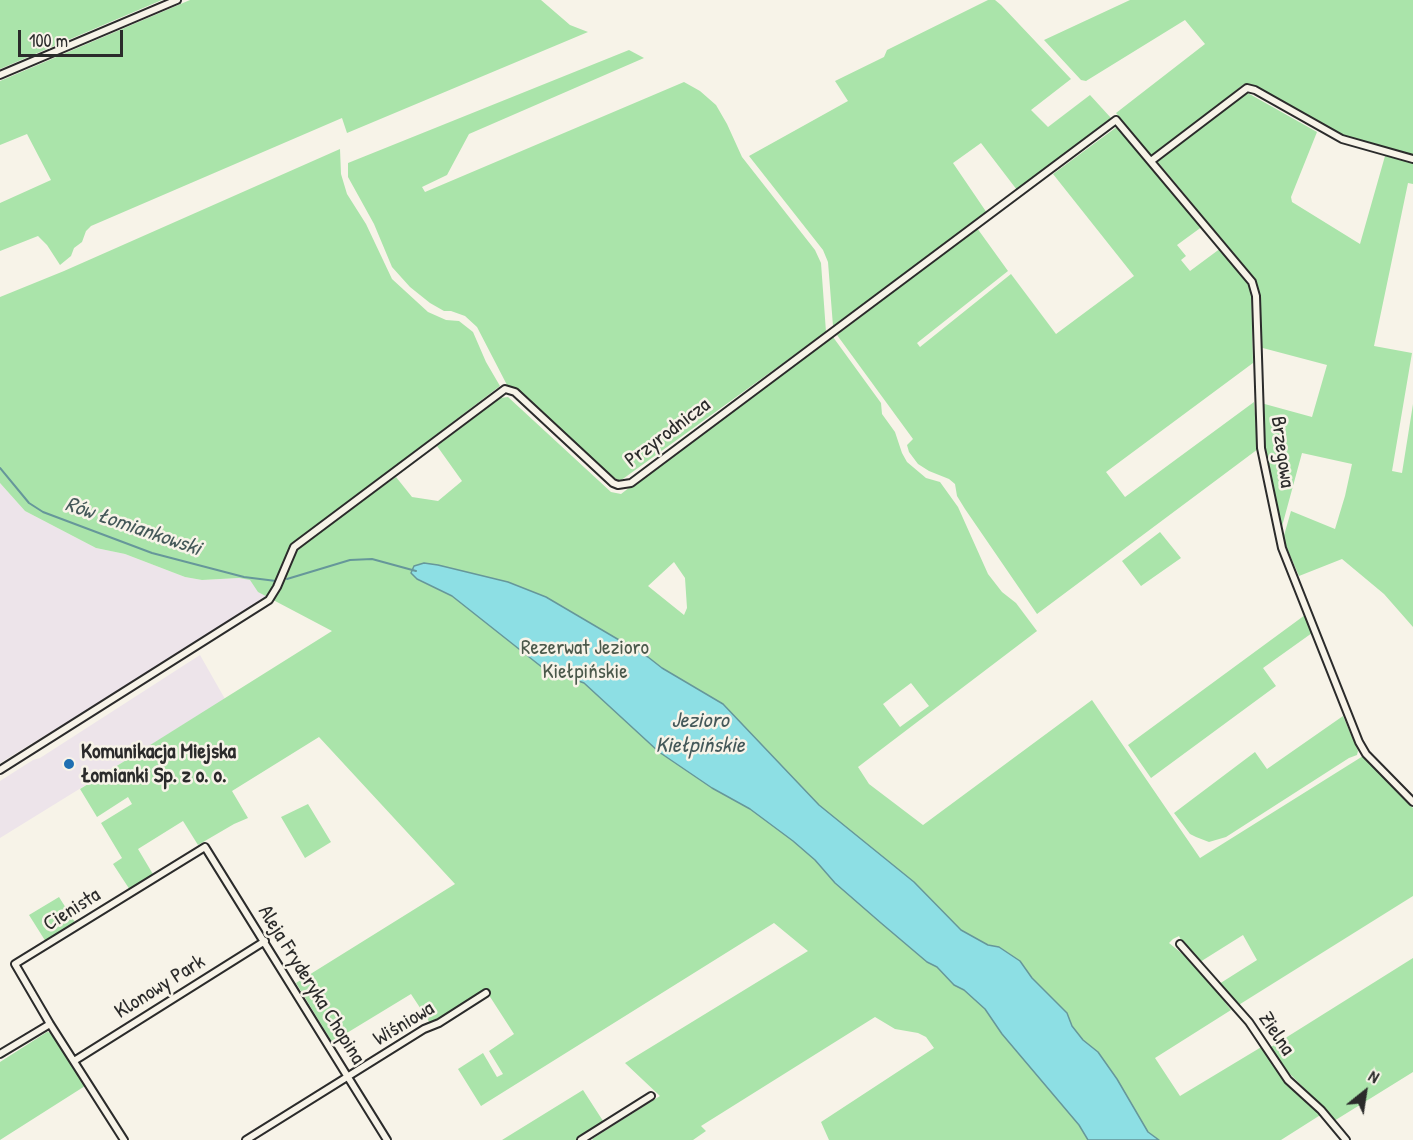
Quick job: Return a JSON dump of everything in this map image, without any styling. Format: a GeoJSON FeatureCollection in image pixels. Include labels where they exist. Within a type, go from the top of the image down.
{"type":"FeatureCollection","features":[{"type":"Feature","properties":{"kind":"street"},"geometry":{"type":"LineString","coordinates":[[0,75],[177,0]]}},
{"type":"Feature","properties":{"kind":"street"},"geometry":{"type":"LineString","coordinates":[[1151,161],[1247,88],[1255,90],[1342,139],[1413,159]]}},
{"type":"Feature","properties":{"kind":"street","name":"Brzegowa"},"geometry":{"type":"LineString","coordinates":[[1116,120],[1252,282],[1256,296],[1261,448],[1282,548],[1359,742],[1366,754],[1413,802]]}},
{"type":"Feature","properties":{"kind":"street","name":"Przyrodnicza"},"geometry":{"type":"LineString","coordinates":[[0,770],[270,600],[294,547],[505,388],[514,393],[613,483],[618,485],[631,483],[1116,120]]}},
{"type":"Feature","properties":{"kind":"street","name":"Aleja Fryderyka Chopina"},"geometry":{"type":"LineString","coordinates":[[205,847],[387,1140]]}},
{"type":"Feature","properties":{"kind":"street","name":"Cienista"},"geometry":{"type":"LineString","coordinates":[[124,1140],[50,1024],[15,964],[205,847]]}},
{"type":"Feature","properties":{"kind":"street","name":"Klonowy Park"},"geometry":{"type":"LineString","coordinates":[[74,1061],[265,941]]}},
{"type":"Feature","properties":{"kind":"street","name":"Zielna"},"geometry":{"type":"LineString","coordinates":[[1180,944],[1249,1022],[1288,1080],[1315,1104],[1346,1140]]}},
{"type":"Feature","properties":{"kind":"street","name":"Wiśniowa"},"geometry":{"type":"LineString","coordinates":[[246,1140],[486,993]]}},
{"type":"Feature","properties":{"kind":"street"},"geometry":{"type":"LineString","coordinates":[[0,1054],[50,1024]]}},
{"type":"Feature","properties":{"kind":"street"},"geometry":{"type":"LineString","coordinates":[[581,1140],[651,1096]]}},
{"type":"Feature","properties":{"kind":"shaded area"},"geometry":{"type":"Polygon","coordinates":[[[0,483],[25,511],[96,548],[125,554],[185,577],[202,580],[239,578],[274,583],[268,599],[0,763],[0,483]]]}},
{"type":"Feature","properties":{"kind":"shaded area","name":"Komunikacja Miejska Łomianki Sp. z o. o."},"geometry":{"type":"Polygon","coordinates":[[[200,655],[225,699],[0,838],[0,781],[40,758],[200,655]]]}},
{"type":"Feature","properties":{"kind":"green space"},"geometry":{"type":"Polygon","coordinates":[[[0,0],[162,0],[0,69],[0,0]]]}},
{"type":"Feature","properties":{"kind":"green space"},"geometry":{"type":"Polygon","coordinates":[[[190,0],[541,0],[570,25],[588,32],[347,133],[342,118],[91,226],[86,231],[82,242],[74,248],[71,256],[60,265],[38,236],[0,251],[0,203],[51,180],[27,134],[0,145],[0,81],[190,0]]]}},
{"type":"Feature","properties":{"kind":"green space"},"geometry":{"type":"Polygon","coordinates":[[[988,0],[995,0],[1001,5],[1071,79],[1031,110],[1048,127],[1090,95],[1111,118],[1017,190],[981,143],[953,163],[987,213],[833,326],[828,262],[823,250],[749,156],[848,101],[835,81],[884,57],[887,50],[988,0]]]}},
{"type":"Feature","properties":{"kind":"green space"},"geometry":{"type":"Polygon","coordinates":[[[1130,0],[1413,0],[1413,155],[1373,146],[1340,134],[1251,84],[1244,84],[1152,157],[1116,113],[1205,44],[1185,20],[1086,81],[1081,80],[1044,40],[1130,0]]]}},
{"type":"Feature","properties":{"kind":"green space"},"geometry":{"type":"Polygon","coordinates":[[[629,50],[644,58],[469,134],[447,175],[422,187],[425,192],[684,82],[700,91],[716,105],[742,157],[815,250],[821,263],[826,332],[620,481],[517,390],[507,385],[477,327],[465,316],[444,311],[430,303],[410,287],[392,267],[374,224],[348,177],[348,163],[629,50]]]}},
{"type":"Feature","properties":{"kind":"green space"},"geometry":{"type":"Polygon","coordinates":[[[1246,92],[1317,132],[1291,197],[1292,202],[1360,244],[1385,156],[1413,162],[1413,184],[1408,183],[1374,346],[1412,353],[1392,471],[1402,473],[1413,404],[1413,627],[1384,594],[1342,559],[1299,576],[1283,539],[1291,511],[1335,529],[1352,464],[1302,453],[1281,530],[1263,437],[1261,403],[1312,417],[1327,365],[1259,347],[1256,280],[1157,161],[1246,92]]]}},
{"type":"Feature","properties":{"kind":"green space"},"geometry":{"type":"Polygon","coordinates":[[[1118,126],[1203,226],[1177,245],[1186,256],[1181,260],[1190,271],[1221,248],[1251,284],[1253,363],[1106,472],[1125,497],[1254,402],[1258,449],[1037,614],[965,509],[957,496],[955,484],[918,464],[909,452],[907,445],[913,439],[837,335],[977,228],[1008,271],[917,343],[920,347],[1011,274],[1056,334],[1134,276],[1053,174],[1118,126]]]}},
{"type":"Feature","properties":{"kind":"green space","name":"Rezerwat Jezioro Kiełpińskie"},"geometry":{"type":"Polygon","coordinates":[[[340,149],[341,174],[347,194],[366,224],[392,279],[428,312],[446,320],[459,321],[473,332],[500,386],[365,489],[376,491],[396,477],[412,497],[438,501],[462,481],[437,446],[500,398],[508,397],[611,492],[621,494],[727,412],[833,337],[881,403],[882,414],[895,432],[907,462],[926,478],[940,482],[958,507],[988,574],[1002,592],[1016,603],[1037,631],[858,767],[869,784],[923,825],[1092,700],[1200,858],[1363,756],[1413,808],[1413,896],[1237,1006],[1219,984],[1257,960],[1243,935],[1200,962],[1183,944],[1179,936],[1169,943],[1196,965],[1231,1010],[1155,1058],[1180,1096],[1263,1046],[1284,1082],[1322,1114],[1281,1140],[829,1140],[821,1122],[934,1048],[926,1037],[918,1033],[895,1029],[875,1017],[701,1126],[706,1131],[693,1140],[593,1140],[660,1096],[625,1063],[808,951],[774,923],[481,1106],[458,1069],[483,1053],[497,1077],[503,1074],[489,1051],[514,1034],[485,989],[430,1023],[411,994],[332,1042],[296,983],[455,884],[319,737],[232,791],[248,818],[198,845],[183,821],[138,849],[154,876],[130,890],[113,864],[122,858],[101,823],[132,804],[128,797],[97,817],[80,789],[332,631],[258,592],[250,580],[239,578],[202,580],[185,577],[125,554],[96,548],[25,511],[0,483],[0,297],[340,149]],[[674,562],[648,586],[684,615],[687,608],[685,578],[674,562]],[[911,683],[883,704],[900,727],[929,706],[911,683]]]}},
{"type":"Feature","properties":{"kind":"green space"},"geometry":{"type":"Polygon","coordinates":[[[1160,532],[1181,558],[1141,586],[1122,561],[1160,532]]]}},
{"type":"Feature","properties":{"kind":"green space"},"geometry":{"type":"Polygon","coordinates":[[[1305,615],[1312,633],[1263,668],[1276,686],[1151,778],[1128,745],[1305,615]]]}},
{"type":"Feature","properties":{"kind":"green space"},"geometry":{"type":"Polygon","coordinates":[[[1343,716],[1358,751],[1357,755],[1226,837],[1209,842],[1196,837],[1190,834],[1174,813],[1255,752],[1267,769],[1343,716]]]}},
{"type":"Feature","properties":{"kind":"green space"},"geometry":{"type":"Polygon","coordinates":[[[308,804],[331,842],[305,858],[281,817],[308,804]]]}},
{"type":"Feature","properties":{"kind":"green space"},"geometry":{"type":"Polygon","coordinates":[[[59,897],[76,924],[46,942],[29,915],[59,897]]]}},
{"type":"Feature","properties":{"kind":"green space"},"geometry":{"type":"Polygon","coordinates":[[[1413,958],[1413,1072],[1334,1121],[1279,1063],[1271,1047],[1413,958]]]}},
{"type":"Feature","properties":{"kind":"green space"},"geometry":{"type":"Polygon","coordinates":[[[47,1032],[52,1033],[85,1086],[0,1140],[0,1062],[47,1032]]]}},
{"type":"Feature","properties":{"kind":"green space"},"geometry":{"type":"Polygon","coordinates":[[[583,1090],[605,1124],[579,1140],[502,1140],[583,1090]]]}},
{"type":"Feature","properties":{"kind":"water","name":"Jezioro Kiełpińskie"},"geometry":{"type":"Polygon","coordinates":[[[424,563],[508,582],[546,597],[723,704],[819,805],[914,882],[961,930],[988,945],[999,947],[1020,961],[1032,978],[1067,1013],[1072,1026],[1083,1040],[1098,1052],[1117,1079],[1148,1132],[1159,1140],[1088,1140],[1079,1125],[1002,1034],[985,1009],[835,883],[815,860],[750,809],[712,788],[659,752],[584,683],[543,668],[452,596],[417,579],[411,573],[414,566],[424,563]]]}},
{"type":"Feature","properties":{"kind":"waterway","name":"Rów Łomiankowski"},"geometry":{"type":"LineString","coordinates":[[0,468],[29,503],[43,512],[152,553],[244,577],[276,581]]}},
{"type":"Feature","properties":{"kind":"waterway","name":"Rów Łomiankowski"},"geometry":{"type":"LineString","coordinates":[[287,579],[350,560],[372,559],[416,571]]}},
{"type":"Feature","properties":{"kind":"place","name":"Komunikacja Miejska Łomianki Sp. z o. o."},"geometry":{"type":"Point","coordinates":[69,764]}}]}
